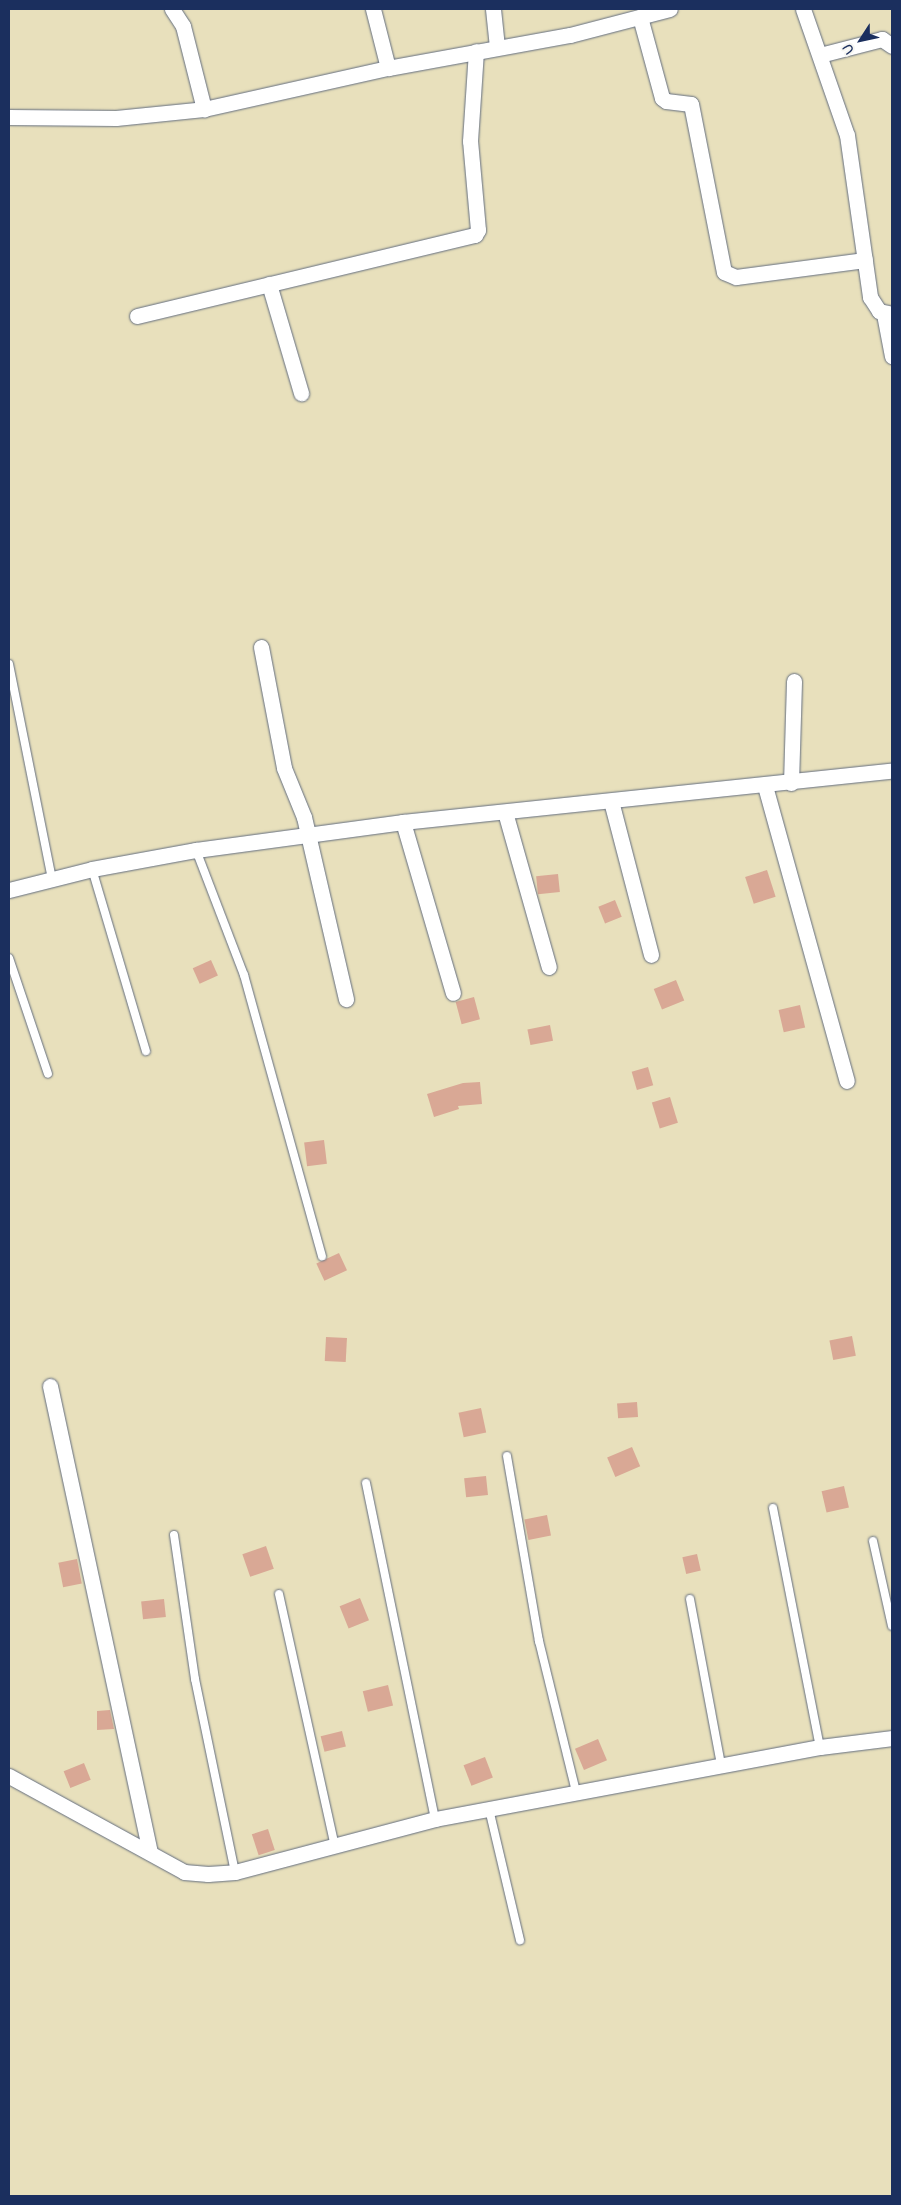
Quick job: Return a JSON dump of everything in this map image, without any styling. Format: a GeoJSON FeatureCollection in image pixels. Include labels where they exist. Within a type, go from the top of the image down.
{"type":"FeatureCollection","features":[{"type":"Feature","properties":{"kind":"street"},"geometry":{"type":"LineString","coordinates":[[172,9],[183,26],[204,108]]}},
{"type":"Feature","properties":{"kind":"street"},"geometry":{"type":"LineString","coordinates":[[372,9],[388,68]]}},
{"type":"Feature","properties":{"kind":"street"},"geometry":{"type":"LineString","coordinates":[[493,9],[497,47]]}},
{"type":"Feature","properties":{"kind":"street"},"geometry":{"type":"LineString","coordinates":[[9,117],[116,118],[204,108],[388,68],[570,35],[670,9]]}},
{"type":"Feature","properties":{"kind":"street"},"geometry":{"type":"LineString","coordinates":[[803,9],[848,135],[870,297],[875,308],[888,314],[892,356]]}},
{"type":"Feature","properties":{"kind":"street"},"geometry":{"type":"LineString","coordinates":[[640,17],[662,98],[666,101],[691,104],[724,272],[736,277],[865,260]]}},
{"type":"Feature","properties":{"kind":"street"},"geometry":{"type":"LineString","coordinates":[[820,55],[882,39],[892,46]]}},
{"type":"Feature","properties":{"kind":"street"},"geometry":{"type":"LineString","coordinates":[[137,316],[475,235],[478,230],[470,141],[476,51]]}},
{"type":"Feature","properties":{"kind":"street"},"geometry":{"type":"LineString","coordinates":[[269,284],[301,393]]}},
{"type":"Feature","properties":{"kind":"street"},"geometry":{"type":"LineString","coordinates":[[261,647],[284,768],[308,836],[346,999]]}},
{"type":"Feature","properties":{"kind":"street"},"geometry":{"type":"LineString","coordinates":[[791,783],[794,681]]}},
{"type":"Feature","properties":{"kind":"street"},"geometry":{"type":"LineString","coordinates":[[9,890],[92,869],[196,850],[403,822],[765,786],[892,771]]}},
{"type":"Feature","properties":{"kind":"street"},"geometry":{"type":"LineString","coordinates":[[765,786],[846,1080]]}},
{"type":"Feature","properties":{"kind":"street"},"geometry":{"type":"LineString","coordinates":[[611,800],[651,955]]}},
{"type":"Feature","properties":{"kind":"street"},"geometry":{"type":"LineString","coordinates":[[505,812],[549,967]]}},
{"type":"Feature","properties":{"kind":"street"},"geometry":{"type":"LineString","coordinates":[[403,822],[453,993]]}},
{"type":"Feature","properties":{"kind":"street"},"geometry":{"type":"LineString","coordinates":[[50,1386],[150,1852]]}},
{"type":"Feature","properties":{"kind":"street"},"geometry":{"type":"LineString","coordinates":[[9,1776],[184,1872],[235,1872],[435,1819],[820,1747],[892,1738]]}},
{"type":"Feature","properties":{"kind":"lane"},"geometry":{"type":"LineString","coordinates":[[9,664],[52,879]]}},
{"type":"Feature","properties":{"kind":"lane"},"geometry":{"type":"LineString","coordinates":[[196,850],[244,975],[322,1256]]}},
{"type":"Feature","properties":{"kind":"lane"},"geometry":{"type":"LineString","coordinates":[[92,869],[146,1051]]}},
{"type":"Feature","properties":{"kind":"lane"},"geometry":{"type":"LineString","coordinates":[[9,958],[48,1074]]}},
{"type":"Feature","properties":{"kind":"lane"},"geometry":{"type":"LineString","coordinates":[[507,1456],[539,1641],[576,1792]]}},
{"type":"Feature","properties":{"kind":"lane"},"geometry":{"type":"LineString","coordinates":[[366,1483],[435,1819]]}},
{"type":"Feature","properties":{"kind":"lane"},"geometry":{"type":"LineString","coordinates":[[774,1508],[820,1747]]}},
{"type":"Feature","properties":{"kind":"lane"},"geometry":{"type":"LineString","coordinates":[[174,1535],[195,1679],[235,1872]]}},
{"type":"Feature","properties":{"kind":"lane"},"geometry":{"type":"LineString","coordinates":[[873,1541],[892,1626]]}},
{"type":"Feature","properties":{"kind":"lane"},"geometry":{"type":"LineString","coordinates":[[279,1594],[335,1846]]}},
{"type":"Feature","properties":{"kind":"lane"},"geometry":{"type":"LineString","coordinates":[[690,1599],[721,1765]]}},
{"type":"Feature","properties":{"kind":"lane"},"geometry":{"type":"LineString","coordinates":[[489,1809],[520,1940]]}},
{"type":"Feature","properties":{"kind":"building"},"geometry":{"type":"Polygon","coordinates":[[[767,870],[776,897],[754,904],[745,877],[767,870]]]}},
{"type":"Feature","properties":{"kind":"building"},"geometry":{"type":"Polygon","coordinates":[[[558,874],[560,892],[538,894],[536,876],[558,874]]]}},
{"type":"Feature","properties":{"kind":"building"},"geometry":{"type":"Polygon","coordinates":[[[615,900],[622,917],[605,923],[598,907],[615,900]]]}},
{"type":"Feature","properties":{"kind":"building"},"geometry":{"type":"Polygon","coordinates":[[[211,960],[218,976],[200,984],[193,968],[211,960]]]}},
{"type":"Feature","properties":{"kind":"building"},"geometry":{"type":"Polygon","coordinates":[[[676,980],[684,1000],[662,1009],[654,989],[676,980]]]}},
{"type":"Feature","properties":{"kind":"building"},"geometry":{"type":"Polygon","coordinates":[[[474,997],[480,1019],[462,1024],[456,1002],[474,997]]]}},
{"type":"Feature","properties":{"kind":"building"},"geometry":{"type":"Polygon","coordinates":[[[800,1005],[805,1027],[784,1032],[779,1010],[800,1005]]]}},
{"type":"Feature","properties":{"kind":"building"},"geometry":{"type":"Polygon","coordinates":[[[550,1025],[553,1041],[530,1045],[527,1029],[550,1025]]]}},
{"type":"Feature","properties":{"kind":"building"},"geometry":{"type":"Polygon","coordinates":[[[648,1067],[653,1085],[637,1090],[632,1072],[648,1067]]]}},
{"type":"Feature","properties":{"kind":"building"},"geometry":{"type":"Polygon","coordinates":[[[480,1082],[482,1104],[458,1106],[459,1109],[434,1117],[427,1094],[463,1083],[480,1082]]]}},
{"type":"Feature","properties":{"kind":"building"},"geometry":{"type":"Polygon","coordinates":[[[670,1097],[678,1123],[660,1128],[652,1103],[670,1097]]]}},
{"type":"Feature","properties":{"kind":"building"},"geometry":{"type":"Polygon","coordinates":[[[324,1140],[327,1164],[307,1166],[304,1142],[324,1140]]]}},
{"type":"Feature","properties":{"kind":"building"},"geometry":{"type":"Polygon","coordinates":[[[339,1253],[347,1270],[324,1281],[316,1264],[339,1253]]]}},
{"type":"Feature","properties":{"kind":"building"},"geometry":{"type":"Polygon","coordinates":[[[852,1336],[856,1356],[833,1360],[829,1340],[852,1336]]]}},
{"type":"Feature","properties":{"kind":"building"},"geometry":{"type":"Polygon","coordinates":[[[326,1337],[347,1338],[346,1362],[325,1361],[326,1337]]]}},
{"type":"Feature","properties":{"kind":"building"},"geometry":{"type":"Polygon","coordinates":[[[637,1402],[638,1417],[618,1418],[617,1403],[637,1402]]]}},
{"type":"Feature","properties":{"kind":"building"},"geometry":{"type":"Polygon","coordinates":[[[481,1408],[486,1432],[464,1437],[459,1413],[481,1408]]]}},
{"type":"Feature","properties":{"kind":"building"},"geometry":{"type":"Polygon","coordinates":[[[632,1447],[640,1466],[615,1477],[607,1458],[632,1447]]]}},
{"type":"Feature","properties":{"kind":"building"},"geometry":{"type":"Polygon","coordinates":[[[486,1476],[488,1495],[466,1497],[464,1478],[486,1476]]]}},
{"type":"Feature","properties":{"kind":"building"},"geometry":{"type":"Polygon","coordinates":[[[844,1486],[849,1507],[827,1513],[822,1491],[844,1486]]]}},
{"type":"Feature","properties":{"kind":"building"},"geometry":{"type":"Polygon","coordinates":[[[547,1515],[551,1536],[528,1540],[524,1519],[547,1515]]]}},
{"type":"Feature","properties":{"kind":"building"},"geometry":{"type":"Polygon","coordinates":[[[266,1546],[274,1569],[250,1577],[242,1554],[266,1546]]]}},
{"type":"Feature","properties":{"kind":"building"},"geometry":{"type":"Polygon","coordinates":[[[697,1554],[701,1571],[686,1574],[682,1557],[697,1554]]]}},
{"type":"Feature","properties":{"kind":"building"},"geometry":{"type":"Polygon","coordinates":[[[77,1559],[82,1584],[63,1587],[58,1563],[77,1559]]]}},
{"type":"Feature","properties":{"kind":"building"},"geometry":{"type":"Polygon","coordinates":[[[360,1598],[369,1620],[349,1628],[340,1606],[360,1598]]]}},
{"type":"Feature","properties":{"kind":"building"},"geometry":{"type":"Polygon","coordinates":[[[164,1599],[166,1617],[143,1619],[141,1601],[164,1599]]]}},
{"type":"Feature","properties":{"kind":"building"},"geometry":{"type":"Polygon","coordinates":[[[388,1685],[393,1705],[368,1712],[363,1691],[388,1685]]]}},
{"type":"Feature","properties":{"kind":"building"},"geometry":{"type":"Polygon","coordinates":[[[110,1710],[114,1729],[97,1730],[97,1711],[110,1710]]]}},
{"type":"Feature","properties":{"kind":"building"},"geometry":{"type":"Polygon","coordinates":[[[342,1731],[346,1747],[325,1752],[321,1736],[342,1731]]]}},
{"type":"Feature","properties":{"kind":"building"},"geometry":{"type":"Polygon","coordinates":[[[598,1739],[607,1760],[584,1770],[575,1749],[598,1739]]]}},
{"type":"Feature","properties":{"kind":"building"},"geometry":{"type":"Polygon","coordinates":[[[485,1757],[493,1778],[471,1786],[464,1765],[485,1757]]]}},
{"type":"Feature","properties":{"kind":"building"},"geometry":{"type":"Polygon","coordinates":[[[84,1763],[91,1780],[70,1788],[64,1771],[84,1763]]]}},
{"type":"Feature","properties":{"kind":"building"},"geometry":{"type":"Polygon","coordinates":[[[268,1829],[275,1850],[259,1855],[252,1834],[268,1829]]]}}]}
